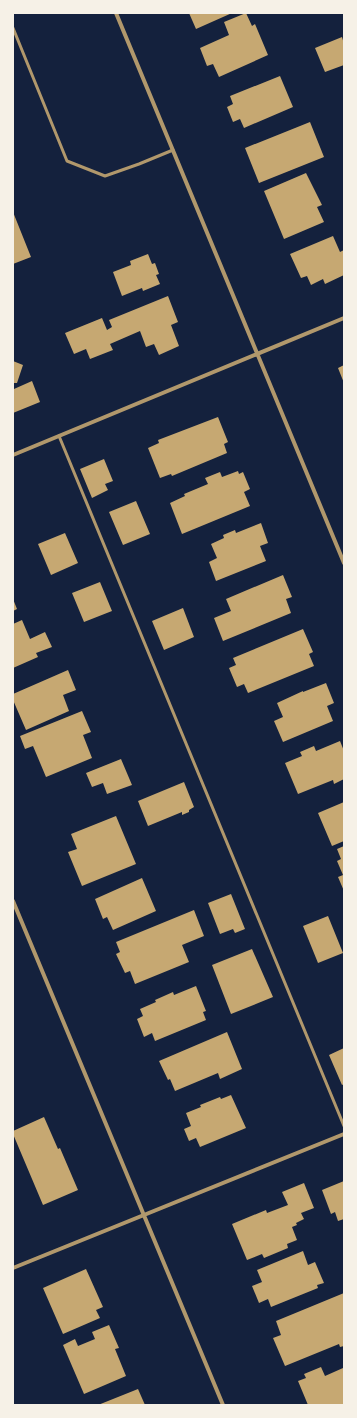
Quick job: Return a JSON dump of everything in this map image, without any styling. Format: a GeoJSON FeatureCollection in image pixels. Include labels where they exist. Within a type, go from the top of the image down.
{"type":"FeatureCollection","features":[{"type":"Feature","properties":{"kind":"street"},"geometry":{"type":"LineString","coordinates":[[116,13],[344,563]]}},
{"type":"Feature","properties":{"kind":"street"},"geometry":{"type":"LineString","coordinates":[[13,455],[344,318]]}},
{"type":"Feature","properties":{"kind":"street"},"geometry":{"type":"LineString","coordinates":[[13,901],[223,1405]]}},
{"type":"Feature","properties":{"kind":"street"},"geometry":{"type":"LineString","coordinates":[[13,1268],[344,1134]]}},
{"type":"Feature","properties":{"kind":"lane"},"geometry":{"type":"LineString","coordinates":[[13,28],[68,161],[105,176],[173,150]]}},
{"type":"Feature","properties":{"kind":"lane"},"geometry":{"type":"LineString","coordinates":[[59,436],[344,1126]]}},
{"type":"Feature","properties":{"kind":"building"},"geometry":{"type":"Polygon","coordinates":[[[189,13],[232,13],[196,29],[189,13]]]}},
{"type":"Feature","properties":{"kind":"building"},"geometry":{"type":"Polygon","coordinates":[[[246,13],[252,26],[255,24],[268,55],[219,77],[213,64],[207,66],[200,48],[229,35],[224,22],[246,13]]]}},
{"type":"Feature","properties":{"kind":"building"},"geometry":{"type":"Polygon","coordinates":[[[342,37],[344,44],[344,65],[325,72],[315,48],[342,37]]]}},
{"type":"Feature","properties":{"kind":"building"},"geometry":{"type":"Polygon","coordinates":[[[280,76],[293,107],[244,128],[240,119],[233,122],[227,107],[233,104],[230,96],[280,76]]]}},
{"type":"Feature","properties":{"kind":"building"},"geometry":{"type":"Polygon","coordinates":[[[310,122],[324,157],[259,183],[245,148],[310,122]]]}},
{"type":"Feature","properties":{"kind":"building"},"geometry":{"type":"Polygon","coordinates":[[[306,173],[322,205],[317,207],[324,222],[284,239],[264,191],[306,173]]]}},
{"type":"Feature","properties":{"kind":"building"},"geometry":{"type":"Polygon","coordinates":[[[13,212],[31,257],[13,264],[13,212]]]}},
{"type":"Feature","properties":{"kind":"building"},"geometry":{"type":"Polygon","coordinates":[[[333,236],[340,252],[344,250],[344,275],[325,284],[323,279],[311,285],[307,276],[301,278],[290,254],[333,236]]]}},
{"type":"Feature","properties":{"kind":"building"},"geometry":{"type":"Polygon","coordinates":[[[148,254],[152,264],[155,263],[159,274],[156,275],[160,284],[143,291],[142,288],[122,296],[113,272],[131,265],[130,261],[148,254]]]}},
{"type":"Feature","properties":{"kind":"building"},"geometry":{"type":"Polygon","coordinates":[[[168,296],[178,322],[171,325],[179,346],[159,355],[154,344],[146,347],[140,331],[110,344],[113,350],[90,359],[86,349],[74,354],[65,333],[102,318],[107,330],[112,327],[109,320],[168,296]]]}},
{"type":"Feature","properties":{"kind":"building"},"geometry":{"type":"Polygon","coordinates":[[[13,361],[23,365],[17,383],[13,383],[13,361]]]}},
{"type":"Feature","properties":{"kind":"building"},"geometry":{"type":"Polygon","coordinates":[[[344,365],[344,383],[338,368],[344,365]]]}},
{"type":"Feature","properties":{"kind":"building"},"geometry":{"type":"Polygon","coordinates":[[[32,381],[40,402],[13,413],[13,387],[14,389],[32,381]]]}},
{"type":"Feature","properties":{"kind":"building"},"geometry":{"type":"Polygon","coordinates":[[[218,417],[228,442],[224,444],[227,453],[172,476],[171,474],[160,478],[148,448],[159,443],[158,440],[218,417]]]}},
{"type":"Feature","properties":{"kind":"building"},"geometry":{"type":"Polygon","coordinates":[[[104,459],[113,481],[105,484],[108,490],[92,498],[80,469],[104,459]]]}},
{"type":"Feature","properties":{"kind":"building"},"geometry":{"type":"Polygon","coordinates":[[[238,471],[239,474],[243,472],[250,489],[244,492],[250,506],[182,534],[170,503],[185,496],[184,494],[208,484],[205,478],[220,472],[222,477],[238,471]]]}},
{"type":"Feature","properties":{"kind":"building"},"geometry":{"type":"Polygon","coordinates":[[[136,501],[150,534],[123,545],[109,512],[136,501]]]}},
{"type":"Feature","properties":{"kind":"building"},"geometry":{"type":"Polygon","coordinates":[[[261,523],[268,543],[260,546],[266,561],[216,581],[209,562],[217,558],[211,544],[224,538],[223,535],[235,530],[236,533],[261,523]]]}},
{"type":"Feature","properties":{"kind":"building"},"geometry":{"type":"Polygon","coordinates":[[[65,533],[78,563],[51,575],[38,544],[65,533]]]}},
{"type":"Feature","properties":{"kind":"building"},"geometry":{"type":"Polygon","coordinates":[[[283,575],[292,597],[286,599],[291,613],[223,641],[214,618],[231,611],[226,599],[283,575]]]}},
{"type":"Feature","properties":{"kind":"building"},"geometry":{"type":"Polygon","coordinates":[[[100,582],[112,611],[84,622],[72,593],[100,582]]]}},
{"type":"Feature","properties":{"kind":"building"},"geometry":{"type":"Polygon","coordinates":[[[13,599],[17,609],[13,611],[13,599]]]}},
{"type":"Feature","properties":{"kind":"building"},"geometry":{"type":"Polygon","coordinates":[[[183,608],[194,637],[164,650],[152,621],[183,608]]]}},
{"type":"Feature","properties":{"kind":"building"},"geometry":{"type":"Polygon","coordinates":[[[22,620],[30,639],[45,632],[52,647],[36,653],[38,657],[13,668],[13,624],[22,620]]]}},
{"type":"Feature","properties":{"kind":"building"},"geometry":{"type":"Polygon","coordinates":[[[303,629],[313,652],[309,654],[314,666],[248,693],[244,684],[237,687],[229,668],[236,665],[233,658],[303,629]]]}},
{"type":"Feature","properties":{"kind":"building"},"geometry":{"type":"Polygon","coordinates":[[[68,670],[76,690],[63,695],[69,711],[26,730],[13,700],[13,694],[68,670]]]}},
{"type":"Feature","properties":{"kind":"building"},"geometry":{"type":"Polygon","coordinates":[[[326,683],[334,703],[327,706],[333,721],[283,742],[274,721],[283,717],[277,703],[303,691],[326,683]]]}},
{"type":"Feature","properties":{"kind":"building"},"geometry":{"type":"Polygon","coordinates":[[[82,711],[91,732],[83,735],[92,758],[46,777],[33,746],[25,749],[20,736],[82,711]]]}},
{"type":"Feature","properties":{"kind":"building"},"geometry":{"type":"Polygon","coordinates":[[[340,741],[344,751],[344,779],[334,784],[333,780],[298,794],[285,763],[302,756],[300,752],[314,746],[316,751],[340,741]]]}},
{"type":"Feature","properties":{"kind":"building"},"geometry":{"type":"Polygon","coordinates":[[[121,759],[132,785],[107,794],[103,783],[92,787],[86,773],[121,759]]]}},
{"type":"Feature","properties":{"kind":"building"},"geometry":{"type":"Polygon","coordinates":[[[184,782],[194,807],[189,810],[189,812],[182,815],[182,812],[148,826],[138,801],[184,782]]]}},
{"type":"Feature","properties":{"kind":"building"},"geometry":{"type":"Polygon","coordinates":[[[344,802],[344,841],[332,846],[318,813],[344,802]]]}},
{"type":"Feature","properties":{"kind":"building"},"geometry":{"type":"Polygon","coordinates":[[[116,816],[136,864],[82,886],[68,852],[77,849],[71,834],[116,816]]]}},
{"type":"Feature","properties":{"kind":"building"},"geometry":{"type":"Polygon","coordinates":[[[344,846],[344,891],[338,877],[343,875],[337,861],[341,859],[337,849],[344,846]]]}},
{"type":"Feature","properties":{"kind":"building"},"geometry":{"type":"Polygon","coordinates":[[[142,878],[156,911],[113,930],[107,917],[103,919],[95,899],[142,878]]]}},
{"type":"Feature","properties":{"kind":"building"},"geometry":{"type":"Polygon","coordinates":[[[231,894],[245,929],[235,933],[233,929],[220,934],[208,903],[231,894]]]}},
{"type":"Feature","properties":{"kind":"building"},"geometry":{"type":"Polygon","coordinates":[[[194,910],[204,936],[182,945],[189,962],[135,984],[130,971],[125,973],[116,954],[120,952],[116,942],[194,910]]]}},
{"type":"Feature","properties":{"kind":"building"},"geometry":{"type":"Polygon","coordinates":[[[328,916],[343,953],[318,963],[303,926],[328,916]]]}},
{"type":"Feature","properties":{"kind":"building"},"geometry":{"type":"Polygon","coordinates":[[[252,949],[273,997],[231,1014],[212,965],[252,949]]]}},
{"type":"Feature","properties":{"kind":"building"},"geometry":{"type":"Polygon","coordinates":[[[196,986],[206,1011],[203,1012],[206,1020],[155,1041],[152,1033],[144,1037],[137,1019],[143,1016],[140,1009],[173,992],[174,995],[196,986]]]}},
{"type":"Feature","properties":{"kind":"building"},"geometry":{"type":"Polygon","coordinates":[[[227,1032],[242,1069],[220,1079],[218,1073],[175,1091],[170,1079],[168,1080],[159,1061],[227,1032]]]}},
{"type":"Feature","properties":{"kind":"building"},"geometry":{"type":"Polygon","coordinates":[[[344,1048],[344,1084],[342,1085],[329,1055],[344,1048]]]}},
{"type":"Feature","properties":{"kind":"building"},"geometry":{"type":"Polygon","coordinates":[[[231,1095],[246,1128],[200,1147],[196,1138],[189,1141],[184,1129],[191,1126],[186,1113],[201,1107],[200,1105],[220,1097],[221,1099],[231,1095]]]}},
{"type":"Feature","properties":{"kind":"building"},"geometry":{"type":"Polygon","coordinates":[[[44,1117],[58,1149],[60,1148],[78,1190],[43,1205],[13,1131],[44,1117]]]}},
{"type":"Feature","properties":{"kind":"building"},"geometry":{"type":"Polygon","coordinates":[[[344,1181],[344,1219],[338,1221],[335,1212],[331,1214],[322,1190],[344,1181]]]}},
{"type":"Feature","properties":{"kind":"building"},"geometry":{"type":"Polygon","coordinates":[[[304,1183],[314,1208],[301,1213],[304,1219],[292,1227],[297,1240],[287,1244],[288,1248],[264,1258],[262,1254],[247,1260],[232,1224],[266,1210],[267,1213],[288,1205],[282,1192],[304,1183]]]}},
{"type":"Feature","properties":{"kind":"building"},"geometry":{"type":"Polygon","coordinates":[[[303,1251],[308,1265],[315,1262],[324,1283],[317,1285],[318,1288],[271,1307],[268,1299],[259,1303],[252,1286],[262,1282],[257,1270],[303,1251]]]}},
{"type":"Feature","properties":{"kind":"building"},"geometry":{"type":"Polygon","coordinates":[[[86,1269],[103,1307],[96,1310],[100,1318],[63,1334],[43,1288],[86,1269]]]}},
{"type":"Feature","properties":{"kind":"building"},"geometry":{"type":"Polygon","coordinates":[[[344,1293],[344,1346],[340,1347],[339,1344],[285,1366],[273,1338],[281,1335],[276,1321],[344,1293]]]}},
{"type":"Feature","properties":{"kind":"building"},"geometry":{"type":"Polygon","coordinates":[[[109,1325],[119,1348],[115,1349],[126,1376],[84,1394],[63,1345],[75,1339],[78,1346],[95,1339],[92,1332],[109,1325]]]}},
{"type":"Feature","properties":{"kind":"building"},"geometry":{"type":"Polygon","coordinates":[[[321,1367],[325,1376],[343,1368],[344,1405],[308,1405],[298,1381],[306,1378],[304,1374],[321,1367]]]}},
{"type":"Feature","properties":{"kind":"building"},"geometry":{"type":"Polygon","coordinates":[[[138,1389],[145,1405],[98,1405],[138,1389]]]}}]}
